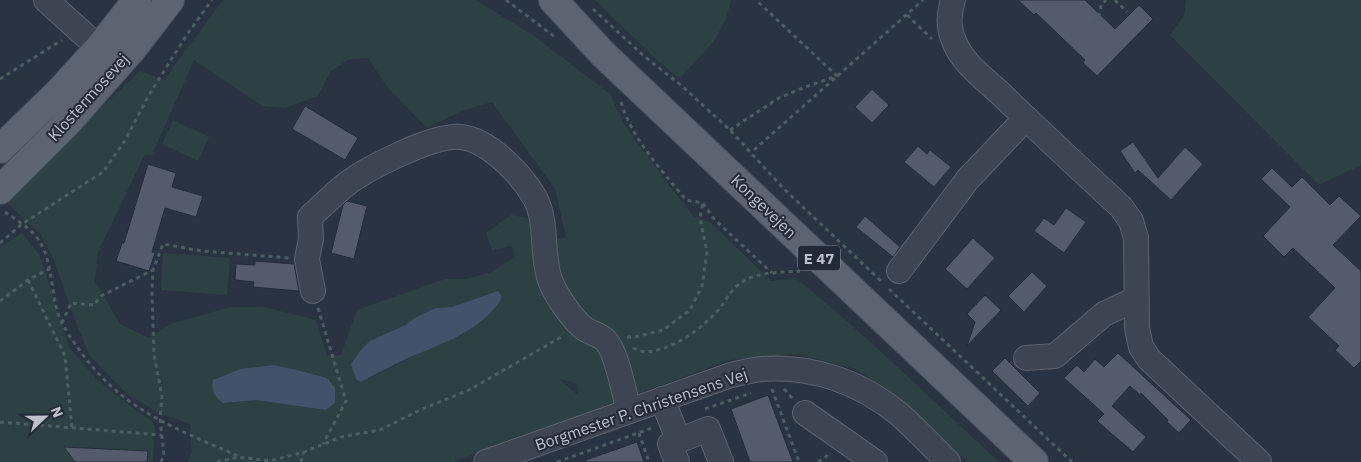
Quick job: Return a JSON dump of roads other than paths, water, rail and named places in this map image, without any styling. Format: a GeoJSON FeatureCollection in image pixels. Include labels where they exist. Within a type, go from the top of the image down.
{"type":"FeatureCollection","features":[{"type":"Feature","properties":{"kind":"main road","name":"Klostermosevej"},"geometry":{"type":"LineString","coordinates":[[0,149],[60,92],[99,48],[137,0]]}},
{"type":"Feature","properties":{"kind":"main road","name":"Klostermosevej"},"geometry":{"type":"LineString","coordinates":[[3,201],[67,123],[133,48],[170,0]]}},
{"type":"Feature","properties":{"kind":"main road"},"geometry":{"type":"LineString","coordinates":[[133,48],[170,16],[184,0]]}},
{"type":"Feature","properties":{"kind":"main road","name":"Kongevejen"},"geometry":{"type":"LineString","coordinates":[[537,0],[603,54]]}},
{"type":"Feature","properties":{"kind":"main road","name":"Kongevejen"},"geometry":{"type":"LineString","coordinates":[[553,0],[603,54],[1034,462]]}},
{"type":"Feature","properties":{"kind":"main road"},"geometry":{"type":"LineString","coordinates":[[563,0],[603,54]]}},
{"type":"Feature","properties":{"kind":"street"},"geometry":{"type":"LineString","coordinates":[[46,0],[99,48]]}},
{"type":"Feature","properties":{"kind":"street"},"geometry":{"type":"LineString","coordinates":[[953,0],[950,9],[950,25],[954,41],[961,55],[1121,207],[1131,221],[1136,238],[1137,328],[1141,346],[1149,359],[1260,462]]}},
{"type":"Feature","properties":{"kind":"street"},"geometry":{"type":"LineString","coordinates":[[899,271],[968,179],[1026,118]]}},
{"type":"Feature","properties":{"kind":"street"},"geometry":{"type":"LineString","coordinates":[[313,291],[307,259],[311,239],[310,217],[344,186],[390,158],[430,141],[460,136],[478,142],[504,160],[523,181],[536,200],[541,219],[550,280],[561,302],[584,328],[605,339],[612,349],[628,411]]}},
{"type":"Feature","properties":{"kind":"street"},"geometry":{"type":"LineString","coordinates":[[1026,358],[1055,356],[1104,314],[1136,300]]}},
{"type":"Feature","properties":{"kind":"street","name":"Borgmester P. Christensens Vej"},"geometry":{"type":"LineString","coordinates":[[486,462],[662,398],[731,375],[760,369],[791,369],[820,373],[849,382],[876,396],[900,415],[948,462]]}},
{"type":"Feature","properties":{"kind":"street"},"geometry":{"type":"LineString","coordinates":[[662,398],[678,451],[708,430],[721,462]]}},
{"type":"Feature","properties":{"kind":"street"},"geometry":{"type":"LineString","coordinates":[[805,413],[875,462]]}},
{"type":"Feature","properties":{"kind":"water"},"geometry":{"type":"Polygon","coordinates":[[[498,291],[502,297],[494,309],[473,327],[446,342],[406,359],[361,382],[356,379],[351,364],[370,341],[405,325],[435,308],[452,307],[498,291]]]}},
{"type":"Feature","properties":{"kind":"water"},"geometry":{"type":"Polygon","coordinates":[[[274,365],[327,378],[335,388],[335,403],[326,410],[256,400],[223,403],[214,393],[213,380],[240,369],[274,365]]]}}]}
